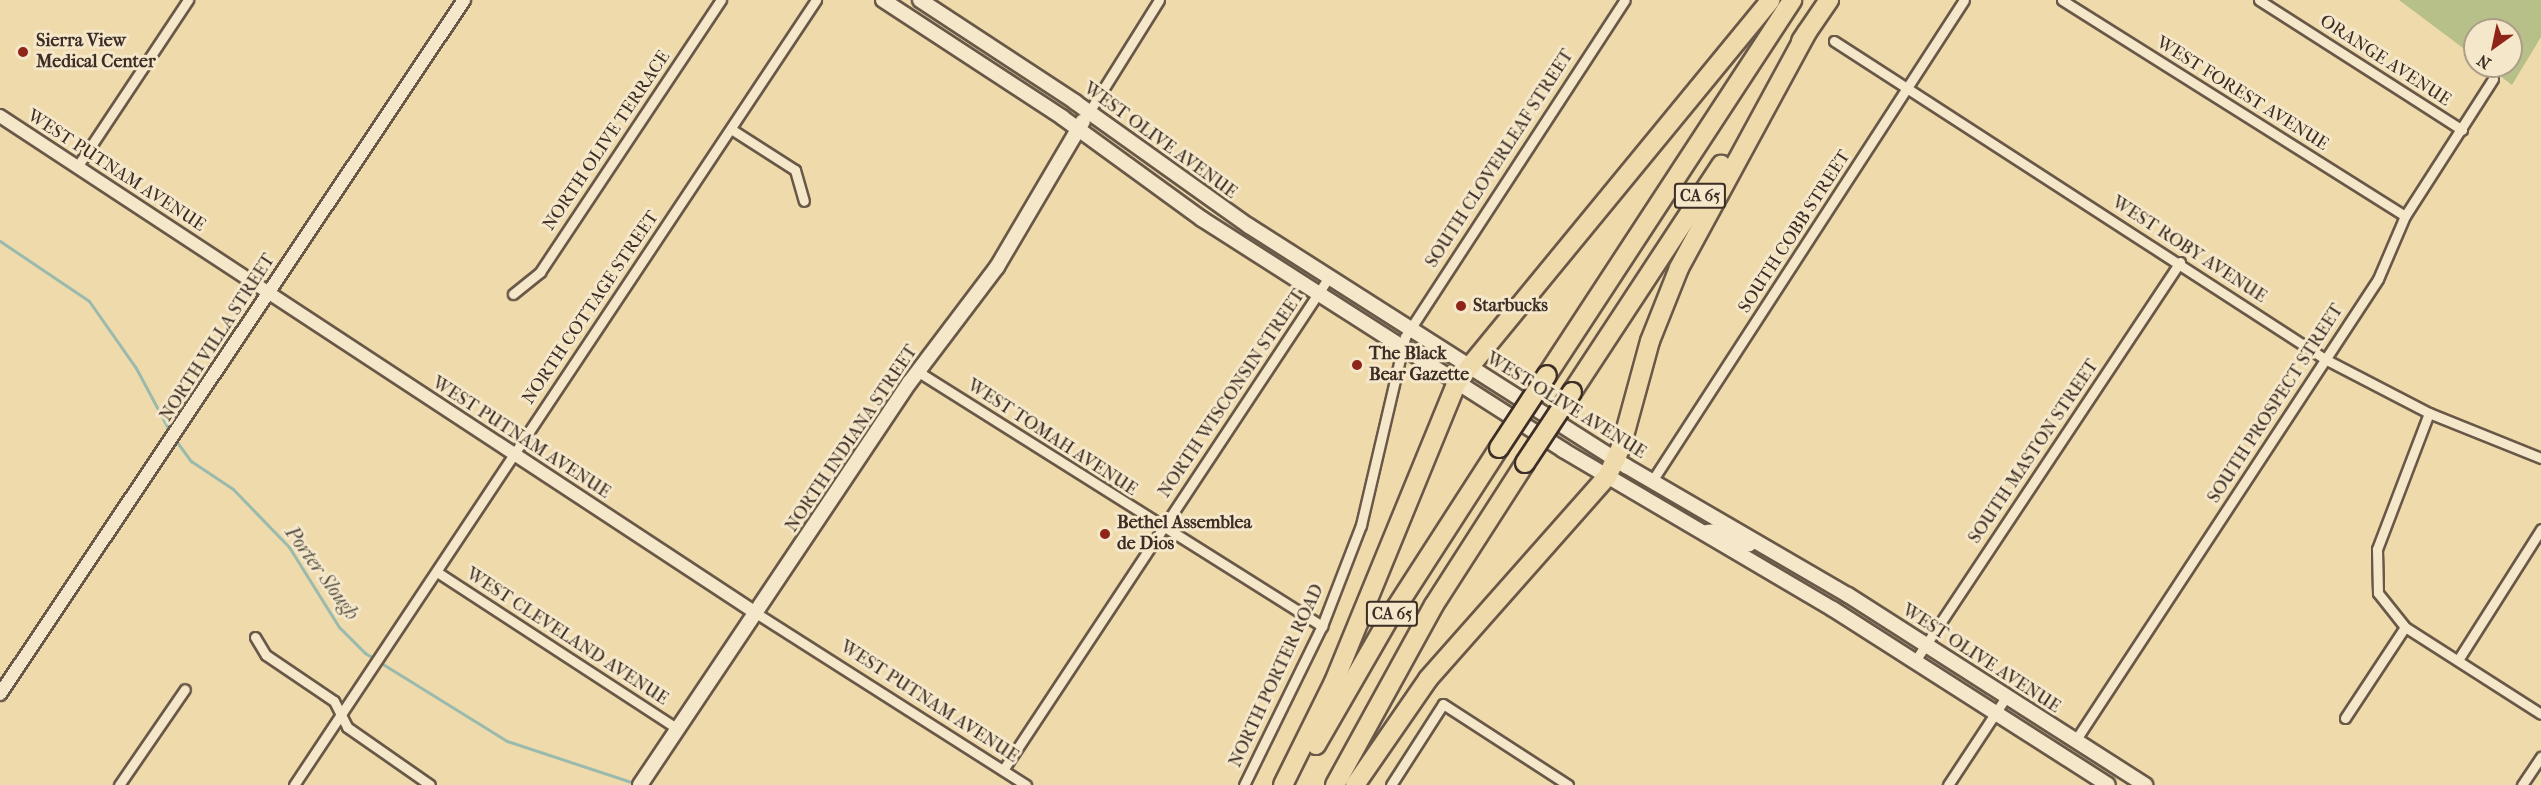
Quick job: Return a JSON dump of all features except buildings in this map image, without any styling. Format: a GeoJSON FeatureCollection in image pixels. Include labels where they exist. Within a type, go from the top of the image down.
{"type":"FeatureCollection","features":[{"type":"Feature","properties":{"kind":"highway"},"geometry":{"type":"LineString","coordinates":[[1283,785],[1334,682],[1457,382],[1468,365],[1499,333],[1771,0]]}},
{"type":"Feature","properties":{"kind":"highway","name":"CA 65"},"geometry":{"type":"LineString","coordinates":[[1294,785],[1395,609],[1792,0]]}},
{"type":"Feature","properties":{"kind":"highway","name":"CA 65"},"geometry":{"type":"LineString","coordinates":[[1335,785],[1434,605],[1828,0]]}},
{"type":"Feature","properties":{"kind":"highway"},"geometry":{"type":"LineString","coordinates":[[1355,785],[1422,686],[1607,477],[1616,459],[1650,341],[1679,268],[1807,32]]}},
{"type":"Feature","properties":{"kind":"main road","name":"WEST OLIVE AVENUE"},"geometry":{"type":"LineString","coordinates":[[883,0],[1078,129],[1178,204],[1318,294],[1468,365],[1616,459],[1926,645],[2075,741],[2129,781],[2145,785]]}},
{"type":"Feature","properties":{"kind":"main road","name":"WEST OLIVE AVENUE"},"geometry":{"type":"LineString","coordinates":[[920,0],[1089,112],[1190,187],[1329,277],[1406,337],[1457,382],[1607,477],[1915,661],[2108,785]]}},
{"type":"Feature","properties":{"kind":"main road","name":"NORTH INDIANA STREET"},"geometry":{"type":"LineString","coordinates":[[644,780],[917,371],[992,275],[1089,112]]}},
{"type":"Feature","properties":{"kind":"main road"},"geometry":{"type":"LineString","coordinates":[[1705,534],[1712,530],[1742,543],[1757,542]]}},
{"type":"Feature","properties":{"kind":"street"},"geometry":{"type":"LineString","coordinates":[[77,167],[189,0]]}},
{"type":"Feature","properties":{"kind":"street","name":"NORTH VILLA STREET"},"geometry":{"type":"LineString","coordinates":[[0,694],[179,430],[464,0]]}},
{"type":"Feature","properties":{"kind":"street","name":"NORTH OLIVE TERRACE"},"geometry":{"type":"LineString","coordinates":[[513,294],[540,272],[721,0]]}},
{"type":"Feature","properties":{"kind":"street","name":"NORTH COTTAGE STREET"},"geometry":{"type":"LineString","coordinates":[[294,785],[816,0]]}},
{"type":"Feature","properties":{"kind":"street"},"geometry":{"type":"LineString","coordinates":[[1089,112],[1159,0]]}},
{"type":"Feature","properties":{"kind":"street","name":"SOUTH CLOVERLEAF STREET"},"geometry":{"type":"LineString","coordinates":[[1406,337],[1625,0]]}},
{"type":"Feature","properties":{"kind":"street","name":"SOUTH COBB STREET"},"geometry":{"type":"LineString","coordinates":[[1652,481],[1964,0]]}},
{"type":"Feature","properties":{"kind":"street","name":"WEST FOREST AVENUE"},"geometry":{"type":"LineString","coordinates":[[2062,0],[2405,216]]}},
{"type":"Feature","properties":{"kind":"street","name":"ORANGE AVENUE"},"geometry":{"type":"LineString","coordinates":[[2259,0],[2462,130]]}},
{"type":"Feature","properties":{"kind":"street","name":"WEST ROBY AVENUE"},"geometry":{"type":"LineString","coordinates":[[1834,40],[1906,91],[2180,262],[2325,359],[2429,413],[2541,458]]}},
{"type":"Feature","properties":{"kind":"street","name":"SOUTH PROSPECT STREET"},"geometry":{"type":"LineString","coordinates":[[2075,741],[2378,279],[2405,216],[2493,79]]}},
{"type":"Feature","properties":{"kind":"street","name":"WEST PUTNAM AVENUE"},"geometry":{"type":"LineString","coordinates":[[0,116],[513,454],[1026,785]]}},
{"type":"Feature","properties":{"kind":"street"},"geometry":{"type":"LineString","coordinates":[[731,129],[795,170],[804,201]]}},
{"type":"Feature","properties":{"kind":"street","name":"SOUTH MASTON STREET"},"geometry":{"type":"LineString","coordinates":[[1915,661],[2180,262]]}},
{"type":"Feature","properties":{"kind":"street","name":"NORTH WISCONSIN STREET"},"geometry":{"type":"LineString","coordinates":[[1002,770],[1329,277]]}},
{"type":"Feature","properties":{"kind":"street","name":"NORTH PORTER ROAD"},"geometry":{"type":"LineString","coordinates":[[1244,785],[1322,626],[1361,525],[1406,337]]}},
{"type":"Feature","properties":{"kind":"street","name":"WEST TOMAH AVENUE"},"geometry":{"type":"LineString","coordinates":[[917,371],[1322,626]]}},
{"type":"Feature","properties":{"kind":"street"},"geometry":{"type":"LineString","coordinates":[[2429,413],[2377,549],[2378,593],[2405,627],[2541,714]]}},
{"type":"Feature","properties":{"kind":"street"},"geometry":{"type":"LineString","coordinates":[[2458,660],[2541,529]]}},
{"type":"Feature","properties":{"kind":"street","name":"WEST CLEVELAND AVENUE"},"geometry":{"type":"LineString","coordinates":[[437,572],[678,729]]}},
{"type":"Feature","properties":{"kind":"street"},"geometry":{"type":"LineString","coordinates":[[2345,718],[2405,627]]}},
{"type":"Feature","properties":{"kind":"street"},"geometry":{"type":"LineString","coordinates":[[255,637],[266,655],[334,701],[347,727],[430,785]]}},
{"type":"Feature","properties":{"kind":"street"},"geometry":{"type":"LineString","coordinates":[[119,785],[185,689]]}},
{"type":"Feature","properties":{"kind":"street"},"geometry":{"type":"LineString","coordinates":[[1948,785],[2006,697]]}},
{"type":"Feature","properties":{"kind":"street"},"geometry":{"type":"LineString","coordinates":[[1391,785],[1443,704],[1568,785]]}},
{"type":"Feature","properties":{"kind":"street"},"geometry":{"type":"LineString","coordinates":[[2522,785],[2541,757]]}},
{"type":"Feature","properties":{"kind":"green space"},"geometry":{"type":"Polygon","coordinates":[[[2399,0],[2541,0],[2541,37],[2523,67],[2523,18],[2463,18],[2463,48],[2399,0]]]}},
{"type":"Feature","properties":{"kind":"green space"},"geometry":{"type":"Polygon","coordinates":[[[2503,78],[2516,78],[2512,85],[2503,78]]]}},
{"type":"Feature","properties":{"kind":"waterway","name":"Porter Slough"},"geometry":{"type":"LineString","coordinates":[[0,241],[89,301],[136,368],[170,432]]}},
{"type":"Feature","properties":{"kind":"waterway","name":"Porter Slough"},"geometry":{"type":"LineString","coordinates":[[174,438],[191,461],[233,489],[289,547],[339,627],[365,653],[507,741],[637,784]]}},
{"type":"Feature","properties":{"kind":"place","name":"Sierra View Medical Center"},"geometry":{"type":"Point","coordinates":[23,52]}},
{"type":"Feature","properties":{"kind":"place","name":"Starbucks"},"geometry":{"type":"Point","coordinates":[1461,306]}},
{"type":"Feature","properties":{"kind":"place","name":"The Black Bear Gazette"},"geometry":{"type":"Point","coordinates":[1357,365]}},
{"type":"Feature","properties":{"kind":"place","name":"Bethel Assemblea de Dios"},"geometry":{"type":"Point","coordinates":[1105,534]}}]}
